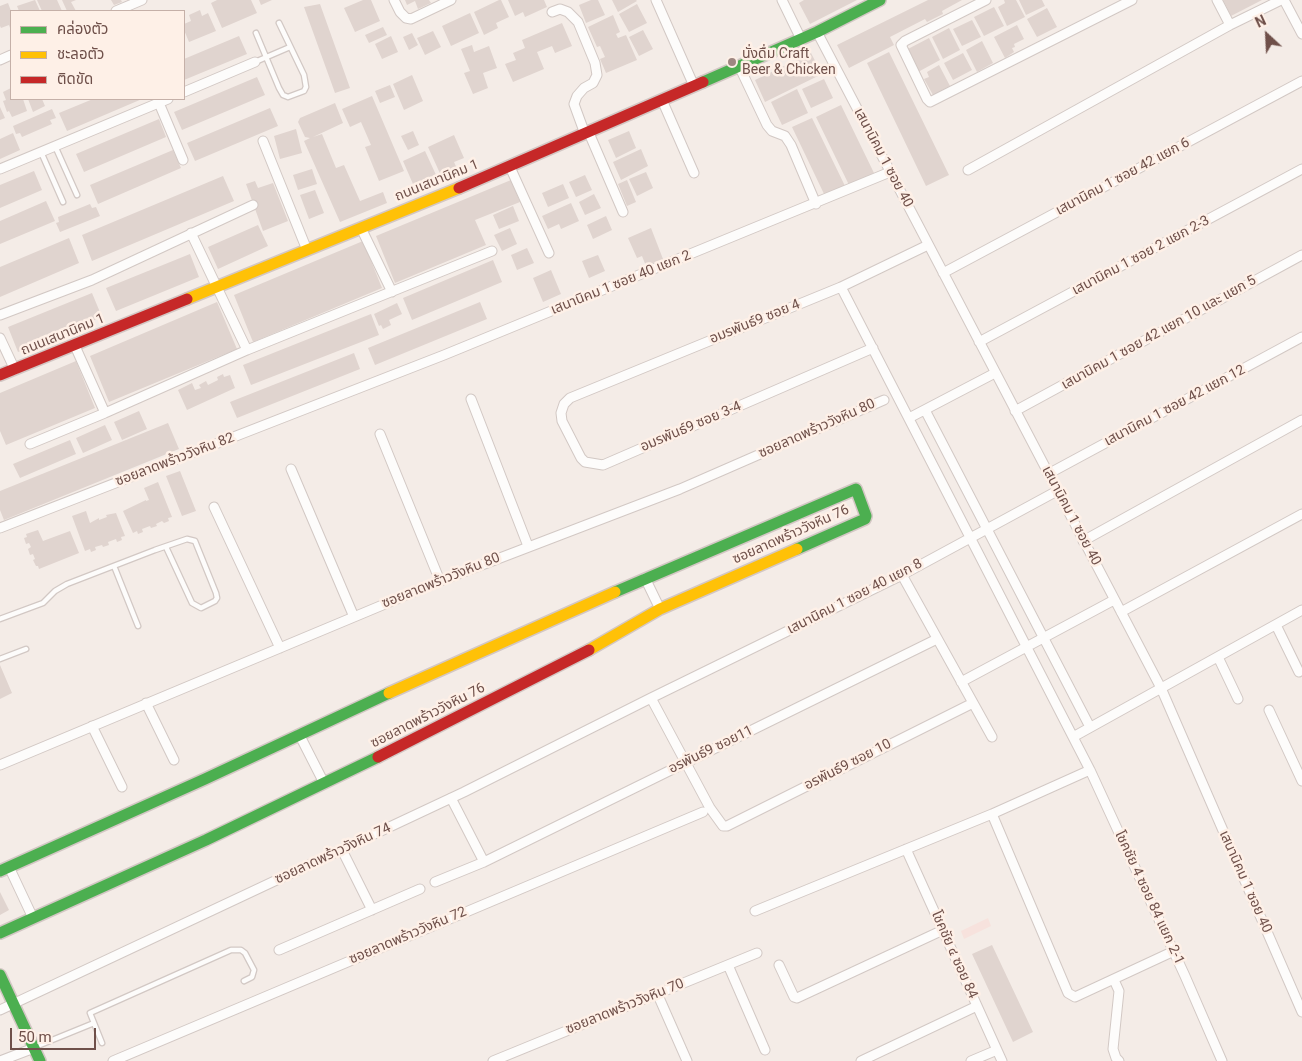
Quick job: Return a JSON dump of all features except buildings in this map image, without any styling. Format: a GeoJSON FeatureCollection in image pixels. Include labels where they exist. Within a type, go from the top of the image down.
{"type":"FeatureCollection","features":[{"type":"Feature","properties":{"kind":"street"},"geometry":{"type":"LineString","coordinates":[[118,10],[142,0]]}},
{"type":"Feature","properties":{"kind":"street"},"geometry":{"type":"LineString","coordinates":[[394,0],[400,12],[406,18],[411,19],[451,0]]}},
{"type":"Feature","properties":{"kind":"street"},"geometry":{"type":"LineString","coordinates":[[656,0],[694,86]]}},
{"type":"Feature","properties":{"kind":"street"},"geometry":{"type":"LineString","coordinates":[[782,0],[801,39]]}},
{"type":"Feature","properties":{"kind":"street","name":"ถนนเสนานิคม 1"},"geometry":{"type":"LineString","coordinates":[[0,375],[510,168],[817,32],[880,0]]}},
{"type":"Feature","properties":{"kind":"street"},"geometry":{"type":"LineString","coordinates":[[986,0],[905,41],[901,45],[930,102],[1132,0]]}},
{"type":"Feature","properties":{"kind":"street"},"geometry":{"type":"LineString","coordinates":[[1217,0],[1230,26]]}},
{"type":"Feature","properties":{"kind":"street"},"geometry":{"type":"LineString","coordinates":[[968,170],[1230,26],[1286,1],[1302,34]]}},
{"type":"Feature","properties":{"kind":"street"},"geometry":{"type":"LineString","coordinates":[[552,12],[560,9],[568,12],[578,22],[594,63],[597,75],[593,83],[584,88],[577,96],[574,104],[623,212]]}},
{"type":"Feature","properties":{"kind":"street","name":"เสนานิคม 1 ซอย 40"},"geometry":{"type":"LineString","coordinates":[[817,32],[1161,688],[1302,1012]]}},
{"type":"Feature","properties":{"kind":"street"},"geometry":{"type":"LineString","coordinates":[[185,92],[255,62]]}},
{"type":"Feature","properties":{"kind":"street"},"geometry":{"type":"LineString","coordinates":[[740,66],[767,125],[772,131],[785,136],[791,145],[816,204]]}},
{"type":"Feature","properties":{"kind":"street","name":"เสนานิคม 1 ซอย 42 แยก 6"},"geometry":{"type":"LineString","coordinates":[[943,273],[1302,81]]}},
{"type":"Feature","properties":{"kind":"street"},"geometry":{"type":"LineString","coordinates":[[0,169],[166,100]]}},
{"type":"Feature","properties":{"kind":"street"},"geometry":{"type":"LineString","coordinates":[[662,100],[694,173]]}},
{"type":"Feature","properties":{"kind":"street"},"geometry":{"type":"LineString","coordinates":[[159,103],[183,160]]}},
{"type":"Feature","properties":{"kind":"street"},"geometry":{"type":"LineString","coordinates":[[263,141],[307,250]]}},
{"type":"Feature","properties":{"kind":"street"},"geometry":{"type":"LineString","coordinates":[[510,168],[549,253]]}},
{"type":"Feature","properties":{"kind":"street","name":"เสนานิคม 1 ซอย 2 แยก 2-3"},"geometry":{"type":"LineString","coordinates":[[979,342],[1302,169]]}},
{"type":"Feature","properties":{"kind":"street","name":"เสนานิคม 1 ซอย 40 แยก 2"},"geometry":{"type":"LineString","coordinates":[[351,391],[816,204],[890,172]]}},
{"type":"Feature","properties":{"kind":"street"},"geometry":{"type":"LineString","coordinates":[[0,315],[92,280],[252,205]]}},
{"type":"Feature","properties":{"kind":"street"},"geometry":{"type":"LineString","coordinates":[[361,228],[392,292]]}},
{"type":"Feature","properties":{"kind":"street"},"geometry":{"type":"LineString","coordinates":[[191,233],[248,350]]}},
{"type":"Feature","properties":{"kind":"street","name":"อมรพันธ์9 ซอย 4"},"geometry":{"type":"LineString","coordinates":[[578,394],[841,287],[928,245]]}},
{"type":"Feature","properties":{"kind":"street"},"geometry":{"type":"LineString","coordinates":[[30,444],[248,350],[492,251]]}},
{"type":"Feature","properties":{"kind":"street","name":"เสนานิคม 1 ซอย 42 แยก 10 และ แยก 5"},"geometry":{"type":"LineString","coordinates":[[1015,411],[1302,256]]}},
{"type":"Feature","properties":{"kind":"street","name":"โชคชัย 4 ซอย 84 แยก 2-1"},"geometry":{"type":"LineString","coordinates":[[841,287],[1090,770],[1174,951],[1222,1061]]}},
{"type":"Feature","properties":{"kind":"street","name":"เสนานิคม 1 ซอย 42 แยก 12"},"geometry":{"type":"LineString","coordinates":[[1048,474],[1302,336]]}},
{"type":"Feature","properties":{"kind":"street"},"geometry":{"type":"LineString","coordinates":[[0,338],[15,370]]}},
{"type":"Feature","properties":{"kind":"street"},"geometry":{"type":"LineString","coordinates":[[75,346],[105,413]]}},
{"type":"Feature","properties":{"kind":"street","name":"อมรพันธ์9 ซอย 3-4"},"geometry":{"type":"LineString","coordinates":[[578,394],[564,404],[561,413],[562,421],[581,458],[585,462],[603,465],[873,348]]}},
{"type":"Feature","properties":{"kind":"street"},"geometry":{"type":"LineString","coordinates":[[909,418],[995,372]]}},
{"type":"Feature","properties":{"kind":"street","name":"ซอยลาดพร้าววังหิน 82"},"geometry":{"type":"LineString","coordinates":[[0,528],[351,391]]}},
{"type":"Feature","properties":{"kind":"street"},"geometry":{"type":"LineString","coordinates":[[471,399],[528,546]]}},
{"type":"Feature","properties":{"kind":"street","name":"ซอยลาดพร้าววังหิน 80"},"geometry":{"type":"LineString","coordinates":[[0,765],[440,581],[680,489],[884,400]]}},
{"type":"Feature","properties":{"kind":"street"},"geometry":{"type":"LineString","coordinates":[[924,410],[1090,727]]}},
{"type":"Feature","properties":{"kind":"street"},"geometry":{"type":"LineString","coordinates":[[1083,541],[1302,420]]}},
{"type":"Feature","properties":{"kind":"street"},"geometry":{"type":"LineString","coordinates":[[380,434],[440,581]]}},
{"type":"Feature","properties":{"kind":"street"},"geometry":{"type":"LineString","coordinates":[[291,468],[354,617]]}},
{"type":"Feature","properties":{"kind":"street","name":"ซอยลาดพร้าววังหิน 76"},"geometry":{"type":"LineString","coordinates":[[0,933],[206,840],[324,783],[573,660],[660,610],[866,518],[855,488],[645,578],[4,869]]}},
{"type":"Feature","properties":{"kind":"street","name":"เสนานิคม 1 ซอย 40 แยก 8"},"geometry":{"type":"LineString","coordinates":[[650,698],[902,575],[1057,491]]}},
{"type":"Feature","properties":{"kind":"street"},"geometry":{"type":"LineString","coordinates":[[214,507],[280,648]]}},
{"type":"Feature","properties":{"kind":"street"},"geometry":{"type":"LineString","coordinates":[[1121,612],[1302,514]]}},
{"type":"Feature","properties":{"kind":"street"},"geometry":{"type":"LineString","coordinates":[[902,575],[992,737]]}},
{"type":"Feature","properties":{"kind":"street"},"geometry":{"type":"LineString","coordinates":[[645,578],[660,610]]}},
{"type":"Feature","properties":{"kind":"street"},"geometry":{"type":"LineString","coordinates":[[961,682],[1114,600]]}},
{"type":"Feature","properties":{"kind":"street"},"geometry":{"type":"LineString","coordinates":[[1073,737],[1302,610]]}},
{"type":"Feature","properties":{"kind":"street"},"geometry":{"type":"LineString","coordinates":[[1276,624],[1299,672]]}},
{"type":"Feature","properties":{"kind":"street","name":"อรพันธ์9 ซอย11"},"geometry":{"type":"LineString","coordinates":[[435,882],[484,862],[937,638]]}},
{"type":"Feature","properties":{"kind":"street"},"geometry":{"type":"LineString","coordinates":[[1218,657],[1238,699]]}},
{"type":"Feature","properties":{"kind":"street"},"geometry":{"type":"LineString","coordinates":[[650,698],[686,762]]}},
{"type":"Feature","properties":{"kind":"street","name":"ซอยลาดพร้าววังหิน 74"},"geometry":{"type":"LineString","coordinates":[[0,1010],[452,798],[650,698]]}},
{"type":"Feature","properties":{"kind":"street"},"geometry":{"type":"LineString","coordinates":[[146,703],[174,760]]}},
{"type":"Feature","properties":{"kind":"street","name":"อรพันธ์9 ซอย 10"},"geometry":{"type":"LineString","coordinates":[[686,762],[710,808],[723,826],[727,826],[973,703]]}},
{"type":"Feature","properties":{"kind":"street"},"geometry":{"type":"LineString","coordinates":[[1269,710],[1302,781]]}},
{"type":"Feature","properties":{"kind":"street"},"geometry":{"type":"LineString","coordinates":[[92,726],[122,787]]}},
{"type":"Feature","properties":{"kind":"street"},"geometry":{"type":"LineString","coordinates":[[299,734],[324,783]]}},
{"type":"Feature","properties":{"kind":"street"},"geometry":{"type":"LineString","coordinates":[[755,911],[992,814],[1090,770]]}},
{"type":"Feature","properties":{"kind":"street"},"geometry":{"type":"LineString","coordinates":[[452,798],[484,862]]}},
{"type":"Feature","properties":{"kind":"street","name":"ซอยลาดพร้าววังหิน 72"},"geometry":{"type":"LineString","coordinates":[[113,1061],[703,812]]}},
{"type":"Feature","properties":{"kind":"street"},"geometry":{"type":"LineString","coordinates":[[992,814],[1068,994],[1075,997],[1174,951]]}},
{"type":"Feature","properties":{"kind":"street","name":"โชคชัย ๔ ซอย 84"},"geometry":{"type":"LineString","coordinates":[[906,849],[1002,1061]]}},
{"type":"Feature","properties":{"kind":"street"},"geometry":{"type":"LineString","coordinates":[[342,850],[372,910]]}},
{"type":"Feature","properties":{"kind":"street"},"geometry":{"type":"LineString","coordinates":[[4,869],[33,918]]}},
{"type":"Feature","properties":{"kind":"street"},"geometry":{"type":"LineString","coordinates":[[279,950],[420,890]]}},
{"type":"Feature","properties":{"kind":"street"},"geometry":{"type":"LineString","coordinates":[[779,965],[794,997],[797,998],[943,930]]}},
{"type":"Feature","properties":{"kind":"street","name":"ซอยลาดพร้าววังหิน 70"},"geometry":{"type":"LineString","coordinates":[[493,1061],[757,953]]}},
{"type":"Feature","properties":{"kind":"street"},"geometry":{"type":"LineString","coordinates":[[728,964],[765,1050]]}},
{"type":"Feature","properties":{"kind":"street"},"geometry":{"type":"LineString","coordinates":[[0,975],[40,1061]]}},
{"type":"Feature","properties":{"kind":"street"},"geometry":{"type":"LineString","coordinates":[[1114,980],[1119,991],[1114,1049],[1116,1058],[1119,1061]]}},
{"type":"Feature","properties":{"kind":"street"},"geometry":{"type":"LineString","coordinates":[[657,993],[687,1061]]}},
{"type":"Feature","properties":{"kind":"street"},"geometry":{"type":"LineString","coordinates":[[861,1061],[977,1006]]}},
{"type":"Feature","properties":{"kind":"street"},"geometry":{"type":"LineString","coordinates":[[0,1061],[34,1048]]}},
{"type":"Feature","properties":{"kind":"street"},"geometry":{"type":"LineString","coordinates":[[971,1061],[997,1050]]}},
{"type":"Feature","properties":{"kind":"lane"},"geometry":{"type":"LineString","coordinates":[[256,32],[283,95],[288,97],[304,91],[306,87],[304,74],[279,23]]}},
{"type":"Feature","properties":{"kind":"lane"},"geometry":{"type":"LineString","coordinates":[[255,62],[290,47]]}},
{"type":"Feature","properties":{"kind":"lane"},"geometry":{"type":"LineString","coordinates":[[55,145],[76,195]]}},
{"type":"Feature","properties":{"kind":"lane"},"geometry":{"type":"LineString","coordinates":[[41,152],[63,202]]}},
{"type":"Feature","properties":{"kind":"lane"},"geometry":{"type":"LineString","coordinates":[[0,619],[43,603],[55,591],[67,584],[187,539],[194,541],[216,592],[216,601],[201,608],[192,603],[166,547]]}},
{"type":"Feature","properties":{"kind":"lane"},"geometry":{"type":"LineString","coordinates":[[114,566],[138,626]]}},
{"type":"Feature","properties":{"kind":"lane"},"geometry":{"type":"LineString","coordinates":[[0,660],[26,649]]}},
{"type":"Feature","properties":{"kind":"lane"},"geometry":{"type":"LineString","coordinates":[[102,1043],[90,1013],[231,950],[241,950],[245,953],[254,970],[252,977],[244,981]]}},
{"type":"Feature","properties":{"kind":"lane"},"geometry":{"type":"LineString","coordinates":[[34,1048],[94,1023]]}},
{"type":"Feature","properties":{"kind":"shaded area"},"geometry":{"type":"Polygon","coordinates":[[[988,918],[991,926],[964,939],[961,931],[988,918]]]}},
{"type":"Feature","properties":{"kind":"traffic: fast"},"geometry":{"type":"LineString","coordinates":[[703,82],[817,32],[880,0]]}},
{"type":"Feature","properties":{"kind":"traffic: fast"},"geometry":{"type":"LineString","coordinates":[[615,592],[856,489],[866,516],[865,519],[797,549]]}},
{"type":"Feature","properties":{"kind":"traffic: fast"},"geometry":{"type":"LineString","coordinates":[[0,871],[205,779],[389,693]]}},
{"type":"Feature","properties":{"kind":"traffic: fast"},"geometry":{"type":"LineString","coordinates":[[0,933],[206,840],[378,757]]}},
{"type":"Feature","properties":{"kind":"traffic: fast"},"geometry":{"type":"LineString","coordinates":[[0,975],[40,1061]]}},
{"type":"Feature","properties":{"kind":"traffic: slow"},"geometry":{"type":"LineString","coordinates":[[187,299],[459,188]]}},
{"type":"Feature","properties":{"kind":"traffic: slow"},"geometry":{"type":"LineString","coordinates":[[589,650],[660,609],[797,549]]}},
{"type":"Feature","properties":{"kind":"traffic: slow"},"geometry":{"type":"LineString","coordinates":[[389,693],[615,592]]}},
{"type":"Feature","properties":{"kind":"traffic: jam"},"geometry":{"type":"LineString","coordinates":[[459,188],[703,82]]}},
{"type":"Feature","properties":{"kind":"traffic: jam"},"geometry":{"type":"LineString","coordinates":[[0,375],[187,299]]}},
{"type":"Feature","properties":{"kind":"traffic: jam"},"geometry":{"type":"LineString","coordinates":[[378,757],[589,650]]}},
{"type":"Feature","properties":{"kind":"place","name":"นั่งดื่ม Craft Beer & Chicken"},"geometry":{"type":"Point","coordinates":[732,62]}}]}
